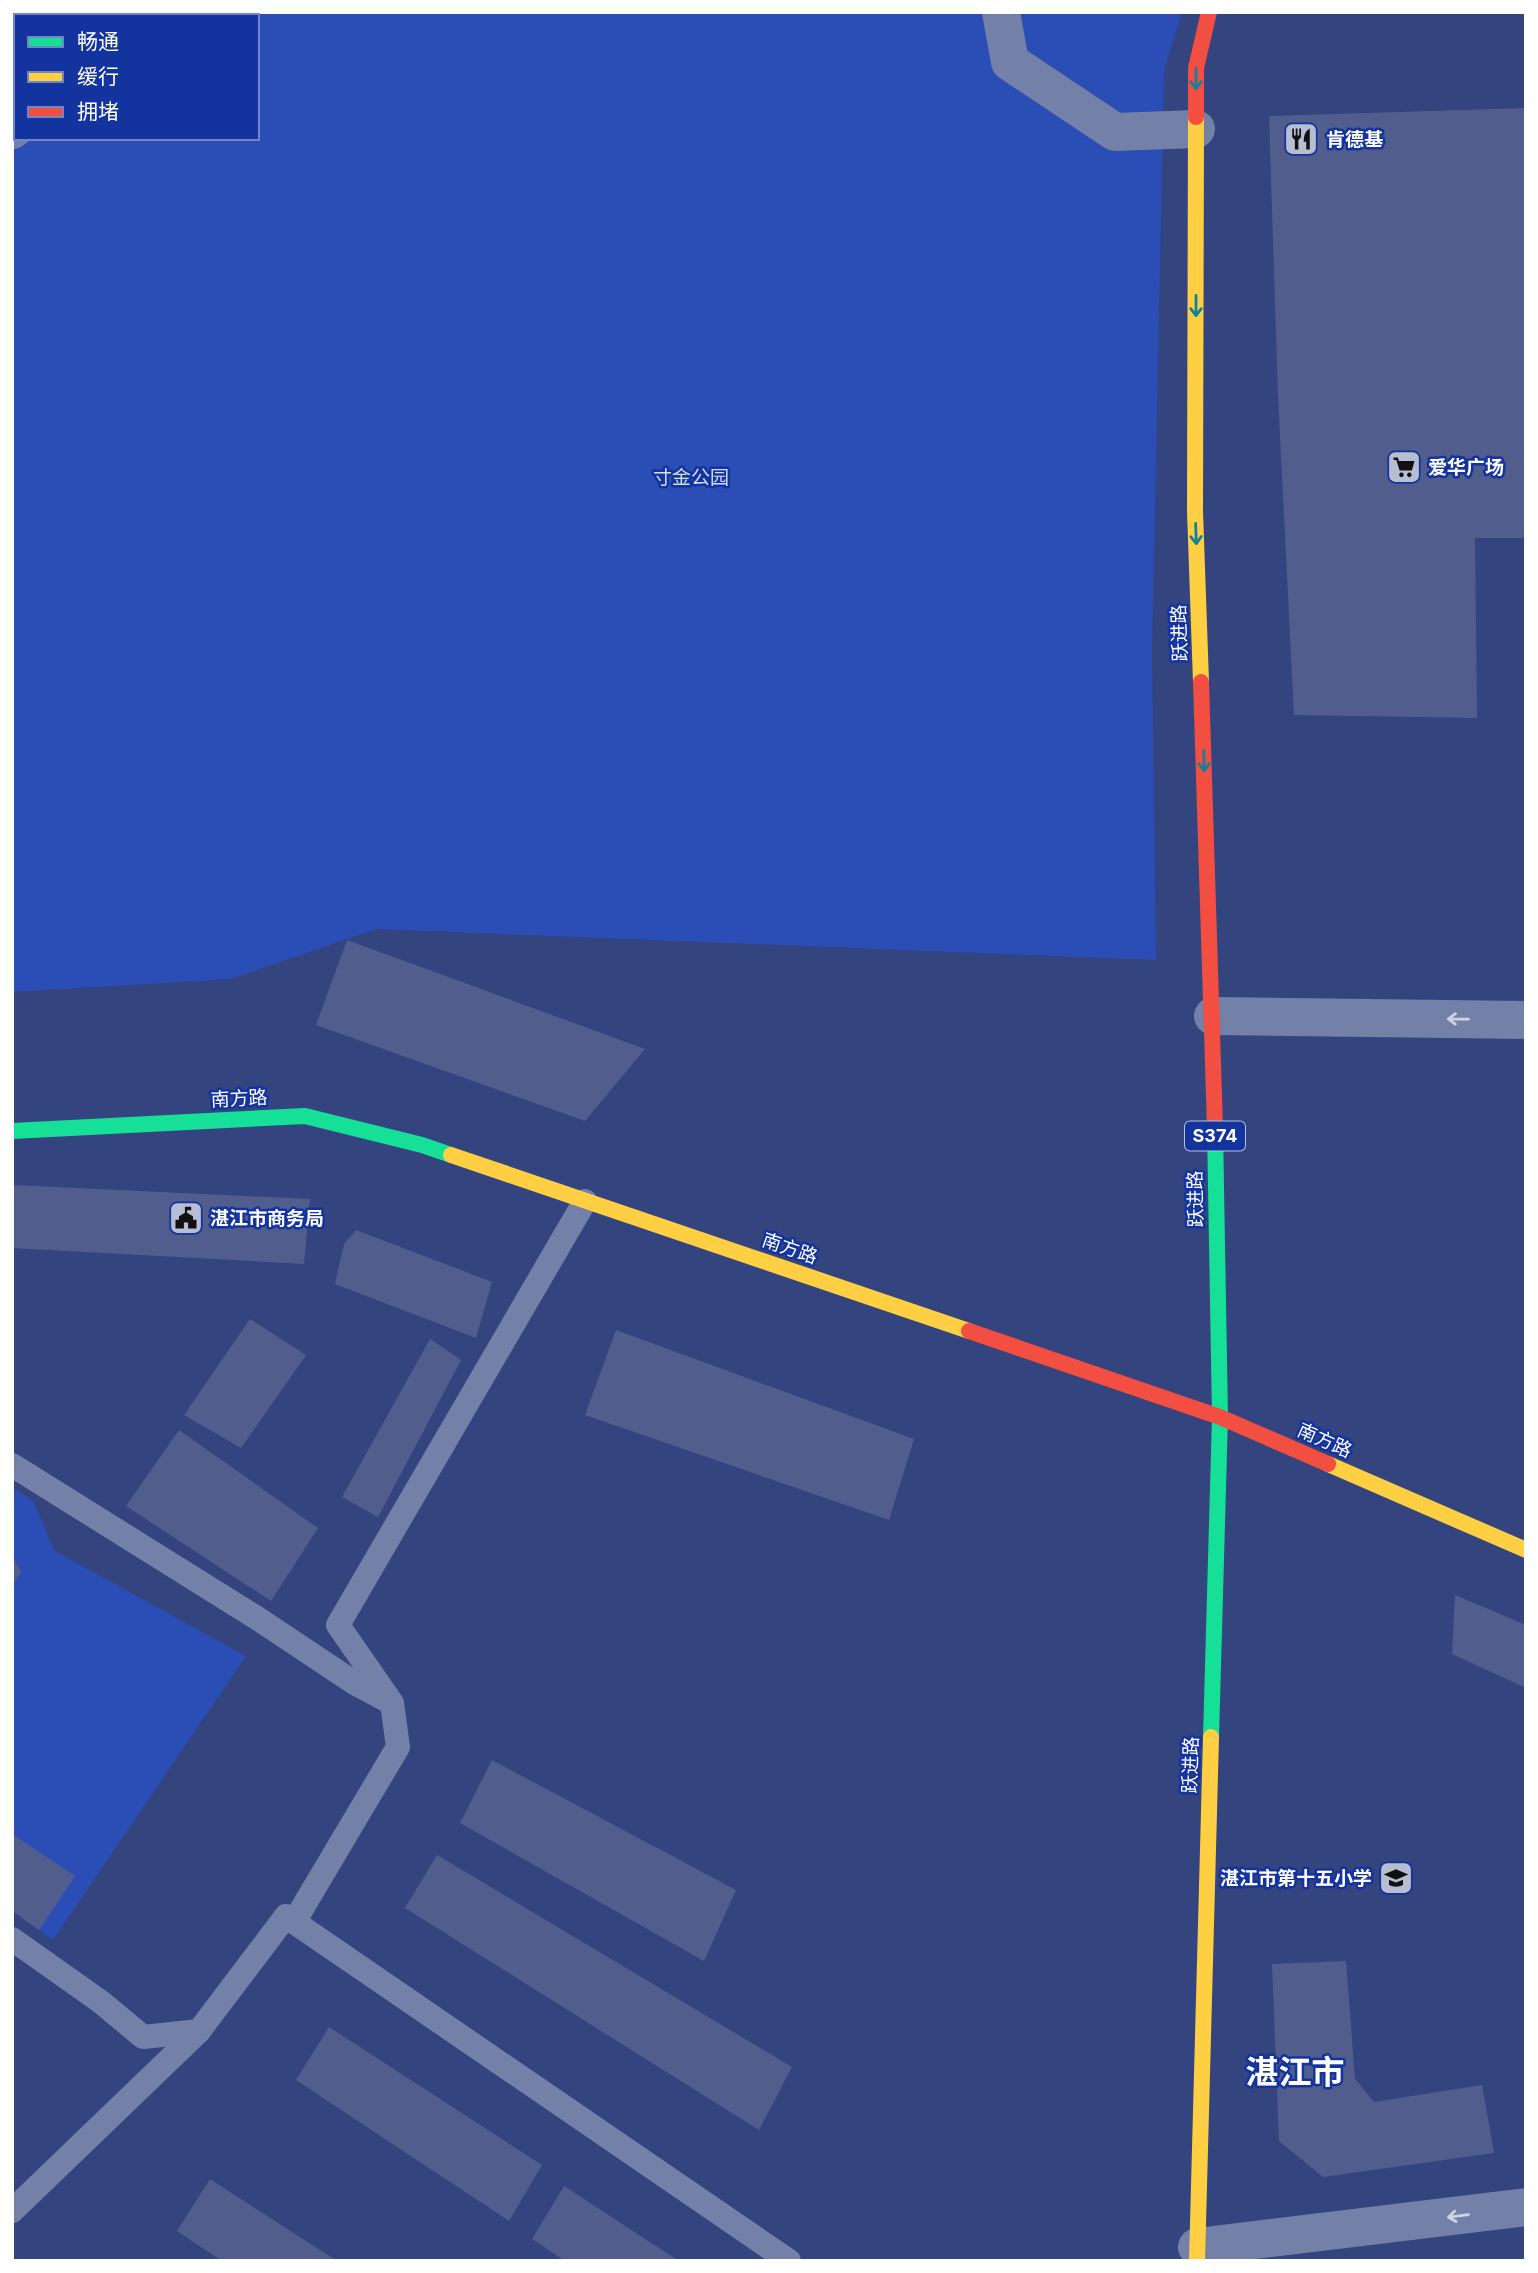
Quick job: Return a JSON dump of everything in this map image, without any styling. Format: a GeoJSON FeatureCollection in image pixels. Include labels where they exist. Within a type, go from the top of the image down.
{"type":"FeatureCollection","features":[{"type":"Feature","properties":{"kind":"main road","name":"跃进路"},"geometry":{"type":"LineString","coordinates":[[1197,2254],[1220,1418],[1213,1016],[1195,511],[1196,68],[1209,12]]}},
{"type":"Feature","properties":{"kind":"main road","name":"南方路"},"geometry":{"type":"LineString","coordinates":[[12,1131],[305,1116],[422,1145],[1220,1418],[1526,1550]]}},
{"type":"Feature","properties":{"kind":"street"},"geometry":{"type":"LineString","coordinates":[[1001,12],[1010,62],[1115,132],[1196,129]]}},
{"type":"Feature","properties":{"kind":"street"},"geometry":{"type":"LineString","coordinates":[[1213,1016],[1526,1020]]}},
{"type":"Feature","properties":{"kind":"street"},"geometry":{"type":"LineString","coordinates":[[1197,2254],[1526,2207]]}},
{"type":"Feature","properties":{"kind":"lane"},"geometry":{"type":"LineString","coordinates":[[294,1922],[398,1747],[392,1703],[338,1625],[585,1200]]}},
{"type":"Feature","properties":{"kind":"lane"},"geometry":{"type":"LineString","coordinates":[[12,1465],[260,1620],[356,1684],[392,1703]]}},
{"type":"Feature","properties":{"kind":"lane"},"geometry":{"type":"LineString","coordinates":[[12,2211],[199,2031],[286,1916],[789,2261]]}},
{"type":"Feature","properties":{"kind":"lane"},"geometry":{"type":"LineString","coordinates":[[12,1939],[143,2037],[199,2031]]}},
{"type":"Feature","properties":{"kind":"green space","name":"寸金公园"},"geometry":{"type":"Polygon","coordinates":[[[12,12],[1182,12],[1164,71],[1152,651],[1156,960],[376,929],[231,979],[12,992],[12,12]]]}},
{"type":"Feature","properties":{"kind":"green space"},"geometry":{"type":"Polygon","coordinates":[[[12,1487],[33,1501],[55,1551],[246,1656],[53,1940],[12,1910],[12,1487]]]}},
{"type":"Feature","properties":{"kind":"building","name":"爱华广场"},"geometry":{"type":"Polygon","coordinates":[[[1526,108],[1526,538],[1475,538],[1477,718],[1294,715],[1278,396],[1269,116],[1526,108]]]}},
{"type":"Feature","properties":{"kind":"building"},"geometry":{"type":"Polygon","coordinates":[[[347,940],[645,1049],[585,1121],[316,1025],[347,940]]]}},
{"type":"Feature","properties":{"kind":"building"},"geometry":{"type":"Polygon","coordinates":[[[12,1185],[310,1199],[304,1264],[12,1248],[12,1185]]]}},
{"type":"Feature","properties":{"kind":"building"},"geometry":{"type":"Polygon","coordinates":[[[356,1230],[492,1282],[476,1338],[335,1284],[344,1244],[356,1230]]]}},
{"type":"Feature","properties":{"kind":"building"},"geometry":{"type":"Polygon","coordinates":[[[250,1319],[306,1355],[241,1448],[184,1415],[250,1319]]]}},
{"type":"Feature","properties":{"kind":"building"},"geometry":{"type":"Polygon","coordinates":[[[616,1330],[914,1439],[889,1520],[585,1415],[616,1330]]]}},
{"type":"Feature","properties":{"kind":"building"},"geometry":{"type":"Polygon","coordinates":[[[430,1339],[461,1360],[378,1517],[342,1497],[430,1339]]]}},
{"type":"Feature","properties":{"kind":"building"},"geometry":{"type":"Polygon","coordinates":[[[179,1430],[318,1528],[271,1601],[126,1506],[179,1430]]]}},
{"type":"Feature","properties":{"kind":"building"},"geometry":{"type":"Polygon","coordinates":[[[12,1555],[21,1572],[12,1586],[12,1555]]]}},
{"type":"Feature","properties":{"kind":"building"},"geometry":{"type":"Polygon","coordinates":[[[1455,1595],[1526,1625],[1526,1688],[1452,1654],[1455,1595]]]}},
{"type":"Feature","properties":{"kind":"building"},"geometry":{"type":"Polygon","coordinates":[[[492,1760],[736,1890],[704,1961],[460,1823],[492,1760]]]}},
{"type":"Feature","properties":{"kind":"building"},"geometry":{"type":"Polygon","coordinates":[[[12,1834],[75,1876],[39,1930],[12,1911],[12,1834]]]}},
{"type":"Feature","properties":{"kind":"building"},"geometry":{"type":"Polygon","coordinates":[[[437,1855],[792,2067],[759,2130],[405,1908],[437,1855]]]}},
{"type":"Feature","properties":{"kind":"building"},"geometry":{"type":"Polygon","coordinates":[[[1346,1961],[1355,2079],[1374,2102],[1482,2085],[1494,2153],[1323,2177],[1279,2141],[1272,1964],[1346,1961]]]}},
{"type":"Feature","properties":{"kind":"building"},"geometry":{"type":"Polygon","coordinates":[[[329,2027],[542,2165],[509,2221],[296,2080],[329,2027]]]}},
{"type":"Feature","properties":{"kind":"building"},"geometry":{"type":"Polygon","coordinates":[[[210,2179],[337,2261],[222,2261],[177,2231],[210,2179]]]}},
{"type":"Feature","properties":{"kind":"building"},"geometry":{"type":"Polygon","coordinates":[[[564,2186],[679,2261],[565,2261],[532,2239],[564,2186]]]}},
{"type":"Feature","properties":{"kind":"traffic: fast"},"geometry":{"type":"LineString","coordinates":[[12,1131],[305,1116],[422,1145],[451,1155]]}},
{"type":"Feature","properties":{"kind":"traffic: fast"},"geometry":{"type":"LineString","coordinates":[[1211,1737],[1220,1417],[1215,1128]]}},
{"type":"Feature","properties":{"kind":"traffic: slow"},"geometry":{"type":"LineString","coordinates":[[1196,117],[1195,511],[1201,682]]}},
{"type":"Feature","properties":{"kind":"traffic: slow"},"geometry":{"type":"LineString","coordinates":[[451,1155],[969,1331]]}},
{"type":"Feature","properties":{"kind":"traffic: slow"},"geometry":{"type":"LineString","coordinates":[[1328,1464],[1526,1550]]}},
{"type":"Feature","properties":{"kind":"traffic: slow"},"geometry":{"type":"LineString","coordinates":[[1197,2261],[1211,1737]]}},
{"type":"Feature","properties":{"kind":"traffic: jam"},"geometry":{"type":"LineString","coordinates":[[1196,117],[1196,68],[1209,12]]}},
{"type":"Feature","properties":{"kind":"traffic: jam"},"geometry":{"type":"LineString","coordinates":[[1201,682],[1215,1128]]}},
{"type":"Feature","properties":{"kind":"traffic: jam"},"geometry":{"type":"LineString","coordinates":[[969,1331],[1220,1417],[1328,1464]]}},
{"type":"Feature","properties":{"kind":"place","name":"肯德基"},"geometry":{"type":"Point","coordinates":[1301,139]}},
{"type":"Feature","properties":{"kind":"place","name":"爱华广场"},"geometry":{"type":"Point","coordinates":[1404,467]}},
{"type":"Feature","properties":{"kind":"place","name":"湛江市商务局"},"geometry":{"type":"Point","coordinates":[186,1218]}},
{"type":"Feature","properties":{"kind":"place","name":"湛江市第十五小学"},"geometry":{"type":"Point","coordinates":[1396,1878]}},
{"type":"Feature","properties":{"kind":"district","name":"湛江市"},"geometry":{"type":"Point","coordinates":[1295,2072]}}]}
